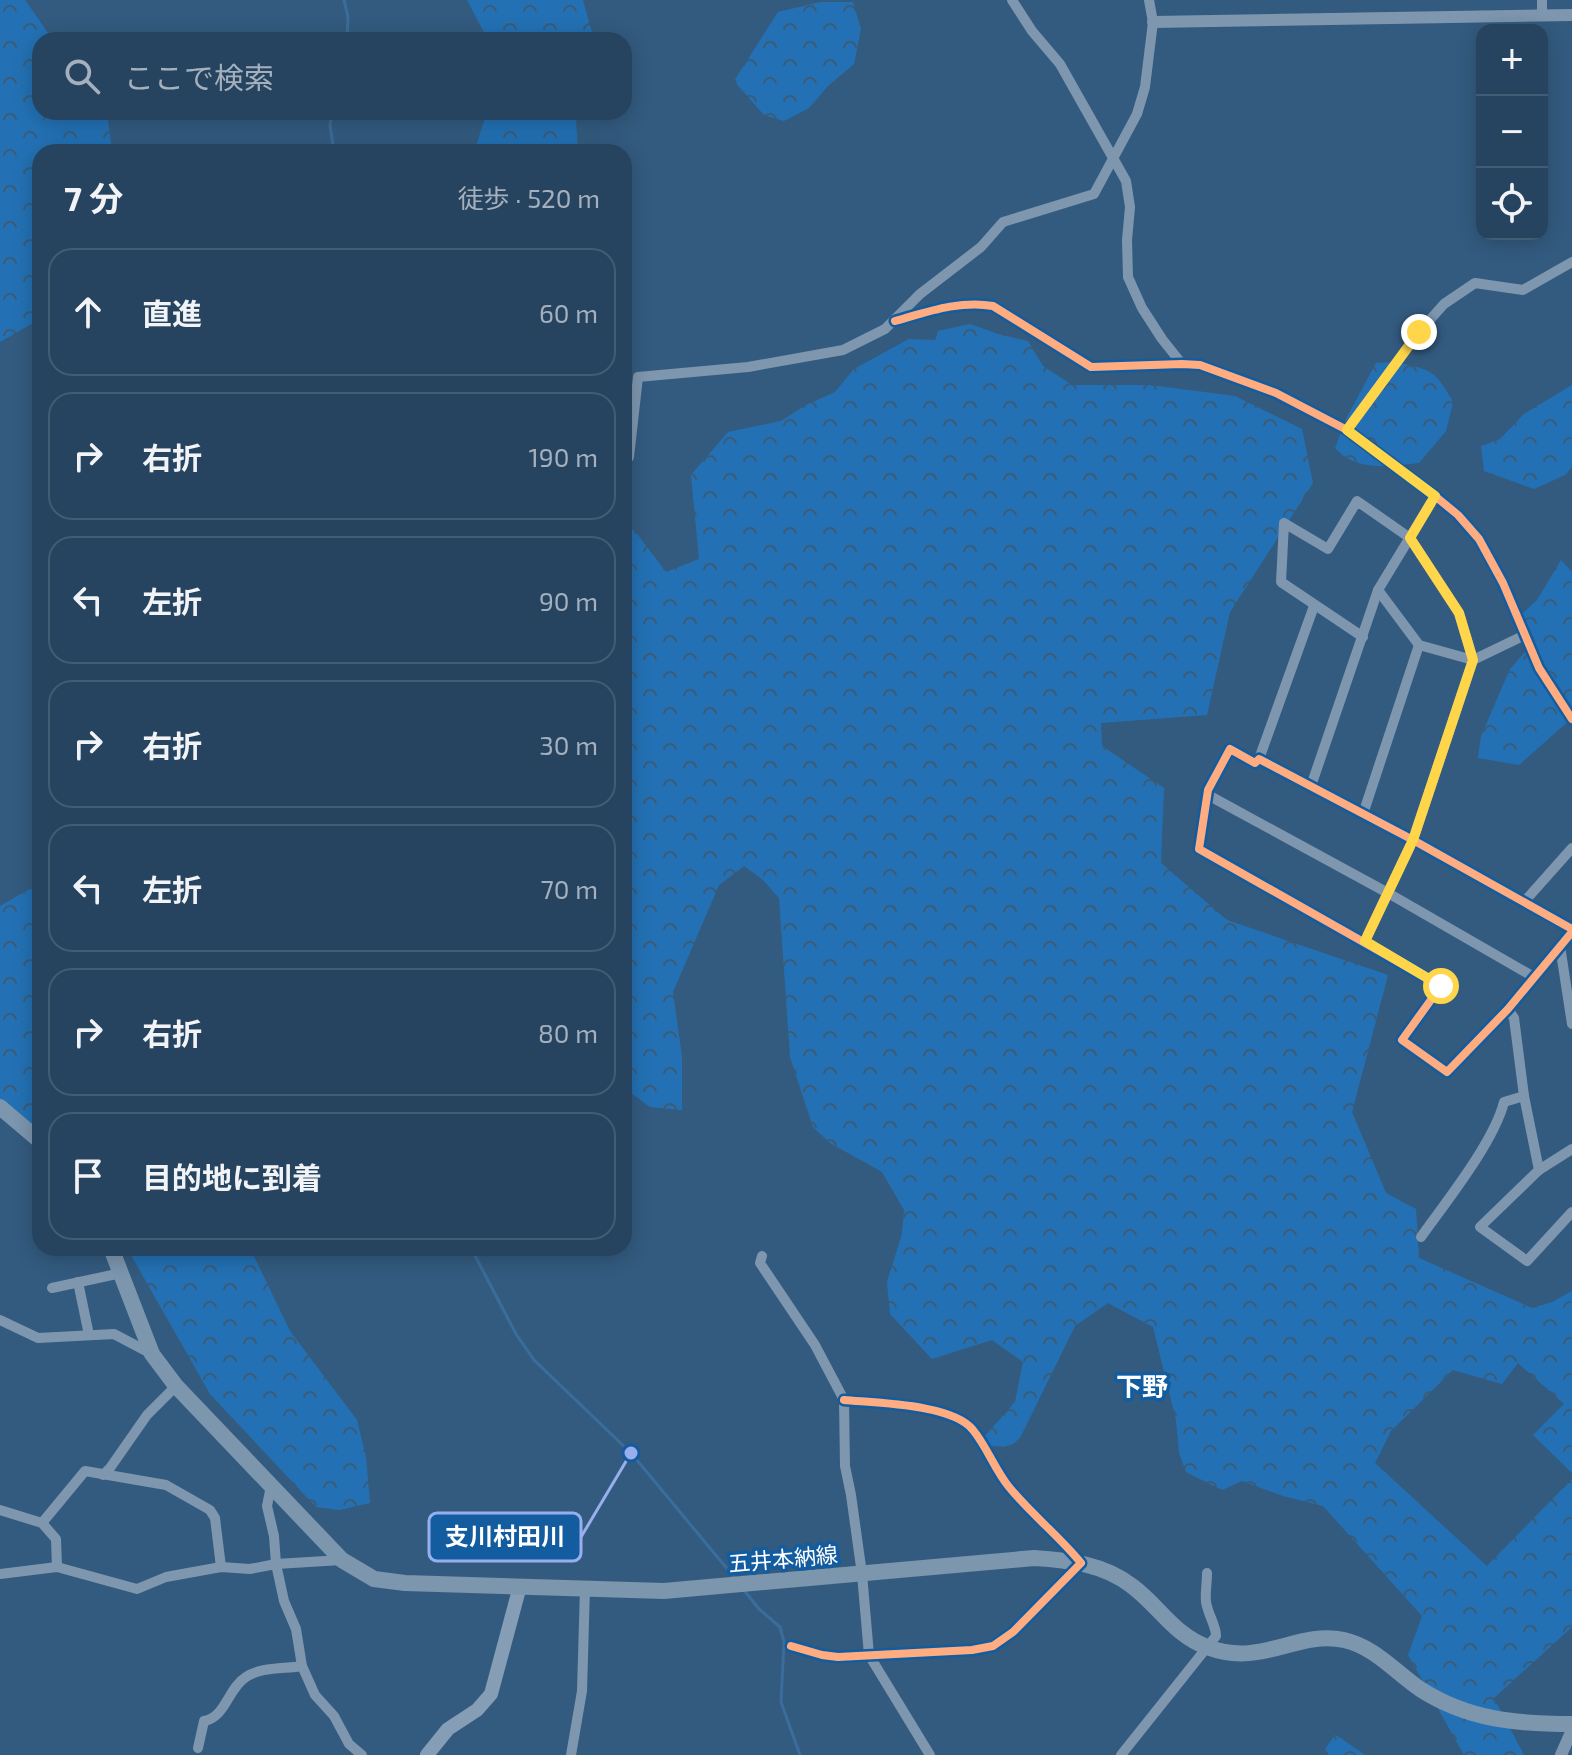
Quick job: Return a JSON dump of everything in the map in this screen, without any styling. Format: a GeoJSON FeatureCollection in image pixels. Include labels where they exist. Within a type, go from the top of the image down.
{"type":"FeatureCollection","features":[{"type":"Feature","properties":{"kind":"main road"},"geometry":{"type":"LineString","coordinates":[[0,1107],[32,1134]]}},
{"type":"Feature","properties":{"kind":"main road","name":"五井本納線"},"geometry":{"type":"LineString","coordinates":[[114,1256],[152,1354],[176,1386],[342,1560],[357,1571],[387,1581],[687,1590],[1034,1558],[1081,1563],[1118,1576],[1133,1586],[1179,1633],[1207,1648],[1259,1654],[1317,1639],[1343,1640],[1369,1649],[1419,1688],[1461,1711],[1509,1723],[1572,1727]]}},
{"type":"Feature","properties":{"kind":"main road"},"geometry":{"type":"LineString","coordinates":[[427,1755],[448,1729],[477,1710],[491,1694],[505,1632],[520,1586]]}},
{"type":"Feature","properties":{"kind":"street"},"geometry":{"type":"LineString","coordinates":[[1012,0],[1032,31],[1060,64],[1126,181],[1130,207],[1128,277],[1142,308],[1182,364]]}},
{"type":"Feature","properties":{"kind":"street"},"geometry":{"type":"LineString","coordinates":[[632,430],[638,377],[748,367],[843,350],[895,321],[910,303],[981,247],[1003,222],[1094,194],[1137,114],[1145,87],[1153,22],[1149,0]]}},
{"type":"Feature","properties":{"kind":"street"},"geometry":{"type":"LineString","coordinates":[[1542,0],[1542,15]]}},
{"type":"Feature","properties":{"kind":"street"},"geometry":{"type":"LineString","coordinates":[[1153,22],[1572,15]]}},
{"type":"Feature","properties":{"kind":"street"},"geometry":{"type":"LineString","coordinates":[[1347,430],[1419,332],[1444,304],[1475,283],[1523,290],[1572,262]]}},
{"type":"Feature","properties":{"kind":"street"},"geometry":{"type":"LineString","coordinates":[[895,321],[975,303],[993,306],[1091,367],[1200,365],[1276,393],[1347,430],[1435,496],[1479,539],[1503,583],[1539,668],[1572,719]]}},
{"type":"Feature","properties":{"kind":"street"},"geometry":{"type":"LineString","coordinates":[[1311,786],[1378,590],[1435,496]]}},
{"type":"Feature","properties":{"kind":"street"},"geometry":{"type":"LineString","coordinates":[[1363,637],[1281,582],[1284,523],[1328,549],[1357,501],[1410,538],[1459,613],[1473,660],[1413,840],[1365,941]]}},
{"type":"Feature","properties":{"kind":"street"},"geometry":{"type":"LineString","coordinates":[[1378,590],[1419,645],[1473,660],[1525,635]]}},
{"type":"Feature","properties":{"kind":"street"},"geometry":{"type":"LineString","coordinates":[[1259,759],[1413,840],[1572,931],[1508,1009],[1447,1072],[1402,1040],[1441,986],[1199,849],[1208,795],[1230,749],[1255,763],[1259,759],[1314,606]]}},
{"type":"Feature","properties":{"kind":"street"},"geometry":{"type":"LineString","coordinates":[[1363,814],[1419,645]]}},
{"type":"Feature","properties":{"kind":"street"},"geometry":{"type":"LineString","coordinates":[[1208,795],[1534,977]]}},
{"type":"Feature","properties":{"kind":"street"},"geometry":{"type":"LineString","coordinates":[[1524,902],[1572,848]]}},
{"type":"Feature","properties":{"kind":"street"},"geometry":{"type":"LineString","coordinates":[[1560,946],[1569,983],[1572,1024]]}},
{"type":"Feature","properties":{"kind":"street"},"geometry":{"type":"LineString","coordinates":[[1508,1009],[1514,1018],[1524,1096],[1539,1170]]}},
{"type":"Feature","properties":{"kind":"street"},"geometry":{"type":"LineString","coordinates":[[1421,1237],[1501,1116],[1504,1102],[1524,1096]]}},
{"type":"Feature","properties":{"kind":"street"},"geometry":{"type":"LineString","coordinates":[[1572,1149],[1539,1170],[1480,1227],[1527,1261],[1572,1212]]}},
{"type":"Feature","properties":{"kind":"street"},"geometry":{"type":"LineString","coordinates":[[762,1256],[760,1263],[815,1345],[844,1400],[845,1466],[862,1574],[869,1655],[930,1755]]}},
{"type":"Feature","properties":{"kind":"street"},"geometry":{"type":"LineString","coordinates":[[52,1288],[121,1273]]}},
{"type":"Feature","properties":{"kind":"street"},"geometry":{"type":"LineString","coordinates":[[78,1282],[89,1335]]}},
{"type":"Feature","properties":{"kind":"street"},"geometry":{"type":"LineString","coordinates":[[0,1320],[38,1338],[114,1334],[152,1354]]}},
{"type":"Feature","properties":{"kind":"street"},"geometry":{"type":"LineString","coordinates":[[103,1475],[147,1415],[176,1386]]}},
{"type":"Feature","properties":{"kind":"street"},"geometry":{"type":"LineString","coordinates":[[791,1646],[822,1655],[869,1655],[972,1650],[993,1646],[1013,1632],[1081,1563],[1007,1486],[972,1427],[915,1405],[844,1400]]}},
{"type":"Feature","properties":{"kind":"street"},"geometry":{"type":"LineString","coordinates":[[42,1523],[85,1471],[166,1485],[210,1510],[215,1518],[221,1567]]}},
{"type":"Feature","properties":{"kind":"street"},"geometry":{"type":"LineString","coordinates":[[271,1486],[267,1506],[276,1564],[284,1601],[296,1629],[302,1666],[315,1695],[334,1716],[349,1744],[362,1755]]}},
{"type":"Feature","properties":{"kind":"street"},"geometry":{"type":"LineString","coordinates":[[0,1510],[42,1523],[56,1539],[57,1567]]}},
{"type":"Feature","properties":{"kind":"street"},"geometry":{"type":"LineString","coordinates":[[0,1574],[57,1567],[137,1589],[166,1577],[221,1567],[250,1569],[276,1564],[342,1560]]}},
{"type":"Feature","properties":{"kind":"street"},"geometry":{"type":"LineString","coordinates":[[1121,1755],[1216,1636],[1206,1602],[1207,1573]]}},
{"type":"Feature","properties":{"kind":"street"},"geometry":{"type":"LineString","coordinates":[[571,1755],[582,1691],[585,1588]]}},
{"type":"Feature","properties":{"kind":"street"},"geometry":{"type":"LineString","coordinates":[[198,1748],[204,1721],[218,1716],[243,1679],[261,1672],[302,1666]]}},
{"type":"Feature","properties":{"kind":"street"},"geometry":{"type":"LineString","coordinates":[[1561,1755],[1572,1727]]}},
{"type":"Feature","properties":{"kind":"green space"},"geometry":{"type":"Polygon","coordinates":[[[0,0],[25,0],[47,32],[32,32],[32,120],[108,120],[111,144],[32,144],[32,324],[0,342],[0,0]]]}},
{"type":"Feature","properties":{"kind":"green space"},"geometry":{"type":"Polygon","coordinates":[[[467,0],[583,0],[592,32],[484,32],[467,0]]]}},
{"type":"Feature","properties":{"kind":"green space"},"geometry":{"type":"Polygon","coordinates":[[[820,2],[853,2],[861,29],[854,64],[828,86],[809,108],[784,121],[764,115],[734,81],[778,12],[820,2]]]}},
{"type":"Feature","properties":{"kind":"green space"},"geometry":{"type":"Polygon","coordinates":[[[484,120],[577,120],[577,144],[477,144],[484,120]]]}},
{"type":"Feature","properties":{"kind":"green space"},"geometry":{"type":"Polygon","coordinates":[[[970,324],[1028,341],[1043,366],[1072,385],[1150,385],[1235,396],[1302,429],[1313,483],[1230,612],[1207,715],[1101,723],[1102,746],[1164,788],[1161,863],[1227,920],[1388,975],[1352,1112],[1386,1193],[1416,1209],[1419,1258],[1532,1308],[1572,1291],[1572,1473],[1533,1435],[1564,1404],[1518,1363],[1502,1384],[1453,1370],[1391,1431],[1375,1463],[1487,1566],[1572,1479],[1572,1627],[1494,1698],[1524,1755],[1464,1755],[1408,1655],[1422,1616],[1323,1506],[1242,1481],[1222,1490],[1186,1472],[1179,1453],[1176,1420],[1153,1327],[1108,1303],[1075,1326],[1020,1438],[1009,1447],[977,1445],[1015,1402],[1023,1362],[992,1340],[932,1359],[890,1314],[887,1282],[902,1234],[904,1210],[882,1172],[830,1143],[813,1127],[790,1057],[779,898],[763,880],[744,866],[719,885],[673,992],[682,1057],[682,1110],[650,1107],[632,1094],[632,527],[666,572],[699,559],[691,475],[728,432],[781,421],[835,392],[854,369],[909,339],[935,340],[938,331],[970,324]]]}},
{"type":"Feature","properties":{"kind":"green space"},"geometry":{"type":"Polygon","coordinates":[[[1396,362],[1425,370],[1442,383],[1453,402],[1446,431],[1419,463],[1374,466],[1353,461],[1335,448],[1346,419],[1376,363],[1396,362]]]}},
{"type":"Feature","properties":{"kind":"green space"},"geometry":{"type":"Polygon","coordinates":[[[1572,385],[1572,467],[1565,475],[1534,489],[1484,471],[1481,446],[1500,439],[1524,414],[1572,385]]]}},
{"type":"Feature","properties":{"kind":"green space"},"geometry":{"type":"Polygon","coordinates":[[[1561,560],[1572,572],[1572,718],[1519,765],[1478,758],[1481,736],[1510,669],[1535,641],[1522,614],[1537,600],[1561,560]]]}},
{"type":"Feature","properties":{"kind":"green space"},"geometry":{"type":"Polygon","coordinates":[[[32,888],[32,1139],[0,1110],[0,906],[32,888]]]}},
{"type":"Feature","properties":{"kind":"green space"},"geometry":{"type":"Polygon","coordinates":[[[132,1256],[254,1256],[290,1331],[357,1420],[366,1457],[370,1503],[339,1510],[316,1507],[210,1394],[132,1256]]]}},
{"type":"Feature","properties":{"kind":"green space"},"geometry":{"type":"Polygon","coordinates":[[[1335,1735],[1365,1755],[1329,1755],[1325,1749],[1335,1735]]]}},
{"type":"Feature","properties":{"kind":"waterway"},"geometry":{"type":"LineString","coordinates":[[344,0],[347,32]]}},
{"type":"Feature","properties":{"kind":"waterway"},"geometry":{"type":"LineString","coordinates":[[331,120],[333,144]]}},
{"type":"Feature","properties":{"kind":"waterway"},"geometry":{"type":"LineString","coordinates":[[475,1256],[516,1334],[534,1360],[631,1453],[734,1577]]}},
{"type":"Feature","properties":{"kind":"waterway"},"geometry":{"type":"LineString","coordinates":[[743,1589],[759,1609],[780,1627],[784,1642],[781,1702],[800,1755]]}},
{"type":"Feature","properties":{"kind":"cycle path"},"geometry":{"type":"LineString","coordinates":[[895,321],[956,306],[993,306],[1091,367],[1200,365],[1276,393],[1347,430],[1435,496],[1458,515],[1479,539],[1503,583],[1539,668],[1572,719]]}},
{"type":"Feature","properties":{"kind":"cycle path"},"geometry":{"type":"LineString","coordinates":[[1572,929],[1259,759],[1255,763],[1230,749],[1208,790],[1199,849],[1441,986],[1402,1040],[1447,1072],[1508,1009],[1572,932]]}},
{"type":"Feature","properties":{"kind":"cycle path"},"geometry":{"type":"LineString","coordinates":[[791,1646],[838,1657],[972,1650],[993,1646],[1013,1632],[1081,1563],[1009,1487],[978,1437],[963,1421],[913,1406],[844,1400]]}},
{"type":"Feature","properties":{"kind":"place","name":"支川村田川"},"geometry":{"type":"Point","coordinates":[631,1453]}},
{"type":"Feature","properties":{"kind":"district","name":"下野"},"geometry":{"type":"Point","coordinates":[1142,1387]}},
{"type":"Feature","properties":{"kind":"route"},"geometry":{"type":"LineString","coordinates":[[1419,332],[1347,430],[1435,496],[1410,538],[1459,613],[1473,660],[1413,840],[1365,941],[1441,986]]}}]}
